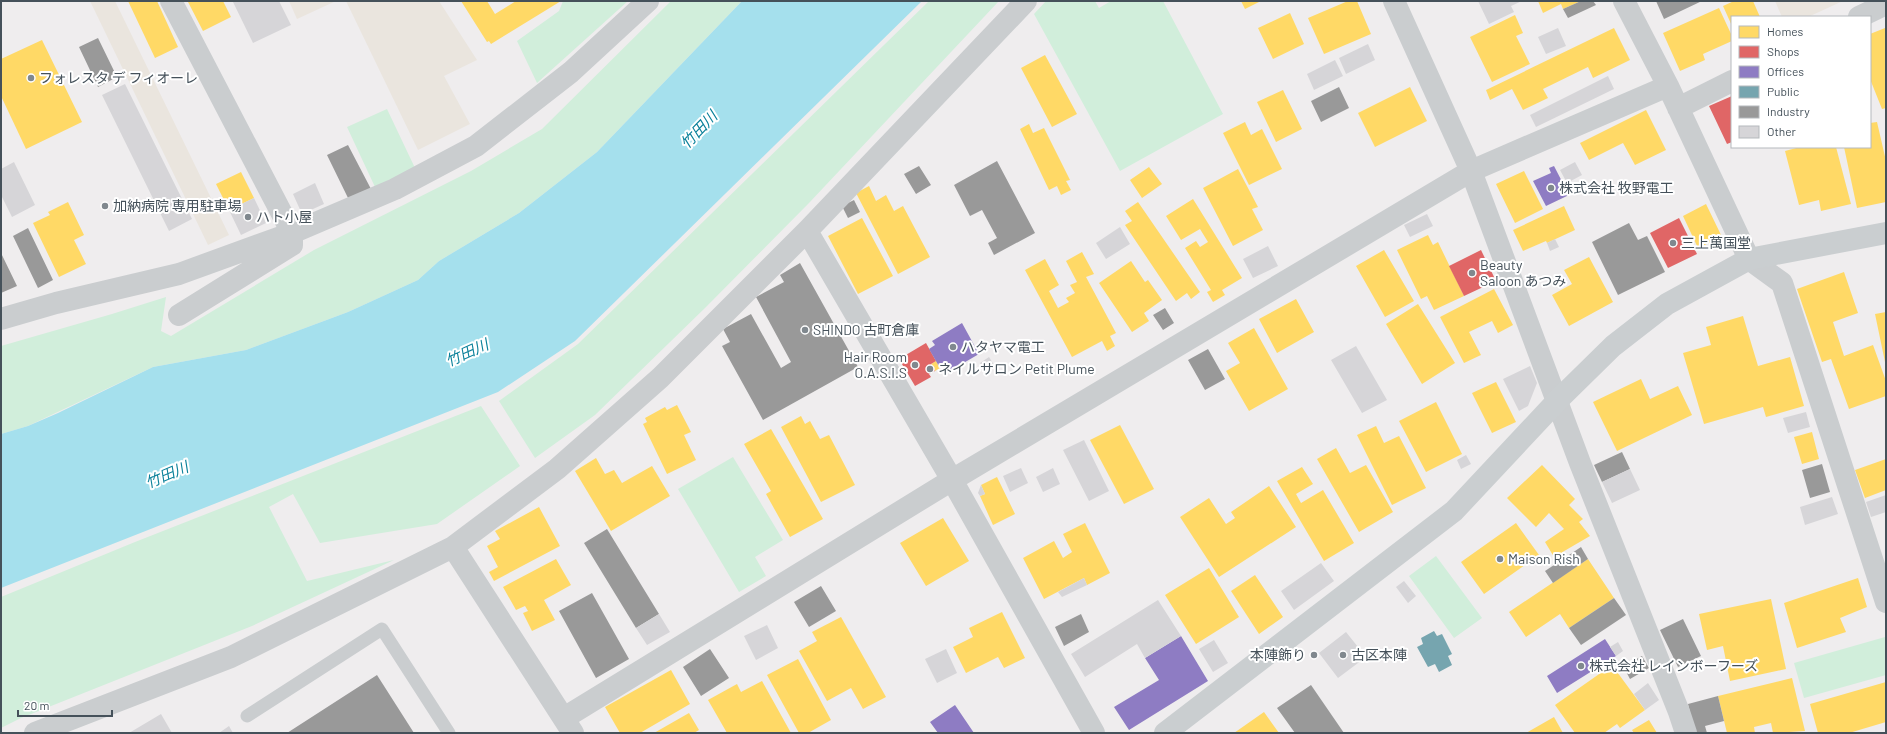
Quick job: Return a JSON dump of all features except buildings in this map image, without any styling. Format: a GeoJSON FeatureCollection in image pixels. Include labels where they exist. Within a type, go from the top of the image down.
{"type":"FeatureCollection","features":[{"type":"Feature","properties":{"kind":"street"},"geometry":{"type":"LineString","coordinates":[[171,1],[292,233],[292,245],[179,315]]}},
{"type":"Feature","properties":{"kind":"street"},"geometry":{"type":"LineString","coordinates":[[1,319],[56,303],[179,274],[292,233],[395,189],[476,146],[571,72],[648,1]]}},
{"type":"Feature","properties":{"kind":"street"},"geometry":{"type":"LineString","coordinates":[[35,733],[231,657],[453,547],[557,470],[666,372],[807,231],[1026,1]]}},
{"type":"Feature","properties":{"kind":"street"},"geometry":{"type":"LineString","coordinates":[[1394,1],[1471,172],[1557,401],[1686,733]]}},
{"type":"Feature","properties":{"kind":"street"},"geometry":{"type":"LineString","coordinates":[[1624,1],[1668,86],[1749,259],[1782,283],[1886,602]]}},
{"type":"Feature","properties":{"kind":"street"},"geometry":{"type":"LineString","coordinates":[[1861,16],[1886,4]]}},
{"type":"Feature","properties":{"kind":"street"},"geometry":{"type":"LineString","coordinates":[[1678,108],[1731,82]]}},
{"type":"Feature","properties":{"kind":"street"},"geometry":{"type":"LineString","coordinates":[[453,547],[568,726],[952,480],[1471,172],[1668,86]]}},
{"type":"Feature","properties":{"kind":"street"},"geometry":{"type":"LineString","coordinates":[[807,231],[952,480],[1094,733]]}},
{"type":"Feature","properties":{"kind":"street"},"geometry":{"type":"LineString","coordinates":[[1165,733],[1454,512],[1557,401],[1613,346],[1667,304],[1749,259],[1886,233]]}},
{"type":"Feature","properties":{"kind":"lane"},"geometry":{"type":"LineString","coordinates":[[246,716],[382,629],[449,733]]}},
{"type":"Feature","properties":{"kind":"green space"},"geometry":{"type":"Polygon","coordinates":[[[563,1],[628,1],[537,83],[517,41],[559,11],[563,1]]]}},
{"type":"Feature","properties":{"kind":"green space"},"geometry":{"type":"Polygon","coordinates":[[[671,1],[742,1],[597,152],[519,213],[439,261],[418,280],[348,312],[246,350],[153,367],[28,426],[1,434],[1,346],[166,297],[161,331],[171,336],[314,250],[471,171],[542,129],[671,1]]]}},
{"type":"Feature","properties":{"kind":"green space"},"geometry":{"type":"Polygon","coordinates":[[[929,1],[999,1],[809,203],[705,308],[595,415],[535,458],[499,401],[578,344],[929,1]]]}},
{"type":"Feature","properties":{"kind":"green space"},"geometry":{"type":"Polygon","coordinates":[[[1046,1],[1095,1],[1099,8],[1111,1],[1163,1],[1223,114],[1120,171],[1034,14],[1046,1]]]}},
{"type":"Feature","properties":{"kind":"green space"},"geometry":{"type":"Polygon","coordinates":[[[387,109],[415,168],[375,187],[347,127],[387,109]]]}},
{"type":"Feature","properties":{"kind":"green space"},"geometry":{"type":"Polygon","coordinates":[[[481,406],[520,466],[437,524],[320,543],[293,494],[269,507],[307,581],[394,560],[252,626],[21,718],[1,728],[1,597],[135,542],[481,406]]]}},
{"type":"Feature","properties":{"kind":"green space"},"geometry":{"type":"Polygon","coordinates":[[[733,457],[783,540],[755,557],[766,576],[739,592],[678,489],[733,457]]]}},
{"type":"Feature","properties":{"kind":"green space"},"geometry":{"type":"Polygon","coordinates":[[[1436,556],[1482,618],[1454,638],[1409,576],[1436,556]]]}},
{"type":"Feature","properties":{"kind":"green space"},"geometry":{"type":"Polygon","coordinates":[[[1885,637],[1886,675],[1804,698],[1794,663],[1885,637]]]}},
{"type":"Feature","properties":{"kind":"sand"},"geometry":{"type":"Polygon","coordinates":[[[90,1],[115,1],[229,235],[208,245],[90,1]]]}},
{"type":"Feature","properties":{"kind":"sand"},"geometry":{"type":"Polygon","coordinates":[[[289,1],[336,1],[297,19],[289,1]]]}},
{"type":"Feature","properties":{"kind":"sand"},"geometry":{"type":"Polygon","coordinates":[[[346,1],[439,1],[477,60],[444,76],[470,124],[418,150],[346,1]]]}},
{"type":"Feature","properties":{"kind":"sand"},"geometry":{"type":"Polygon","coordinates":[[[1775,1],[1843,1],[1810,16],[1782,16],[1775,1]]]}},
{"type":"Feature","properties":{"kind":"water","name":"竹田川"},"geometry":{"type":"Polygon","coordinates":[[[742,1],[922,1],[575,341],[498,392],[1,588],[1,434],[28,426],[58,413],[153,367],[246,350],[348,312],[418,280],[439,261],[519,213],[597,152],[742,1]]]}},
{"type":"Feature","properties":{"kind":"place","name":"フォレスタ デ フィオーレ"},"geometry":{"type":"Point","coordinates":[31,78]}},
{"type":"Feature","properties":{"kind":"place","name":"株式会社 牧野電工"},"geometry":{"type":"Point","coordinates":[1551,188]}},
{"type":"Feature","properties":{"kind":"place","name":"加納病院 専用駐車場"},"geometry":{"type":"Point","coordinates":[105,206]}},
{"type":"Feature","properties":{"kind":"place","name":"ハト小屋"},"geometry":{"type":"Point","coordinates":[248,217]}},
{"type":"Feature","properties":{"kind":"place","name":"三上萬国堂"},"geometry":{"type":"Point","coordinates":[1673,243]}},
{"type":"Feature","properties":{"kind":"place","name":"Beauty Saloon あつみ"},"geometry":{"type":"Point","coordinates":[1472,273]}},
{"type":"Feature","properties":{"kind":"place","name":"SHINDO 古町倉庫"},"geometry":{"type":"Point","coordinates":[805,330]}},
{"type":"Feature","properties":{"kind":"place","name":"ハタヤマ電工"},"geometry":{"type":"Point","coordinates":[953,347]}},
{"type":"Feature","properties":{"kind":"place","name":"Hair Room O.A.S.I.S"},"geometry":{"type":"Point","coordinates":[915,365]}},
{"type":"Feature","properties":{"kind":"place","name":"ネイルサロン Petit Plume"},"geometry":{"type":"Point","coordinates":[930,369]}},
{"type":"Feature","properties":{"kind":"place","name":"Maison Rish"},"geometry":{"type":"Point","coordinates":[1500,559]}},
{"type":"Feature","properties":{"kind":"place","name":"本陣飾り"},"geometry":{"type":"Point","coordinates":[1314,655]}},
{"type":"Feature","properties":{"kind":"place","name":"古区本陣"},"geometry":{"type":"Point","coordinates":[1343,655]}},
{"type":"Feature","properties":{"kind":"place","name":"株式会社 レインボーフーズ"},"geometry":{"type":"Point","coordinates":[1581,666]}}]}
